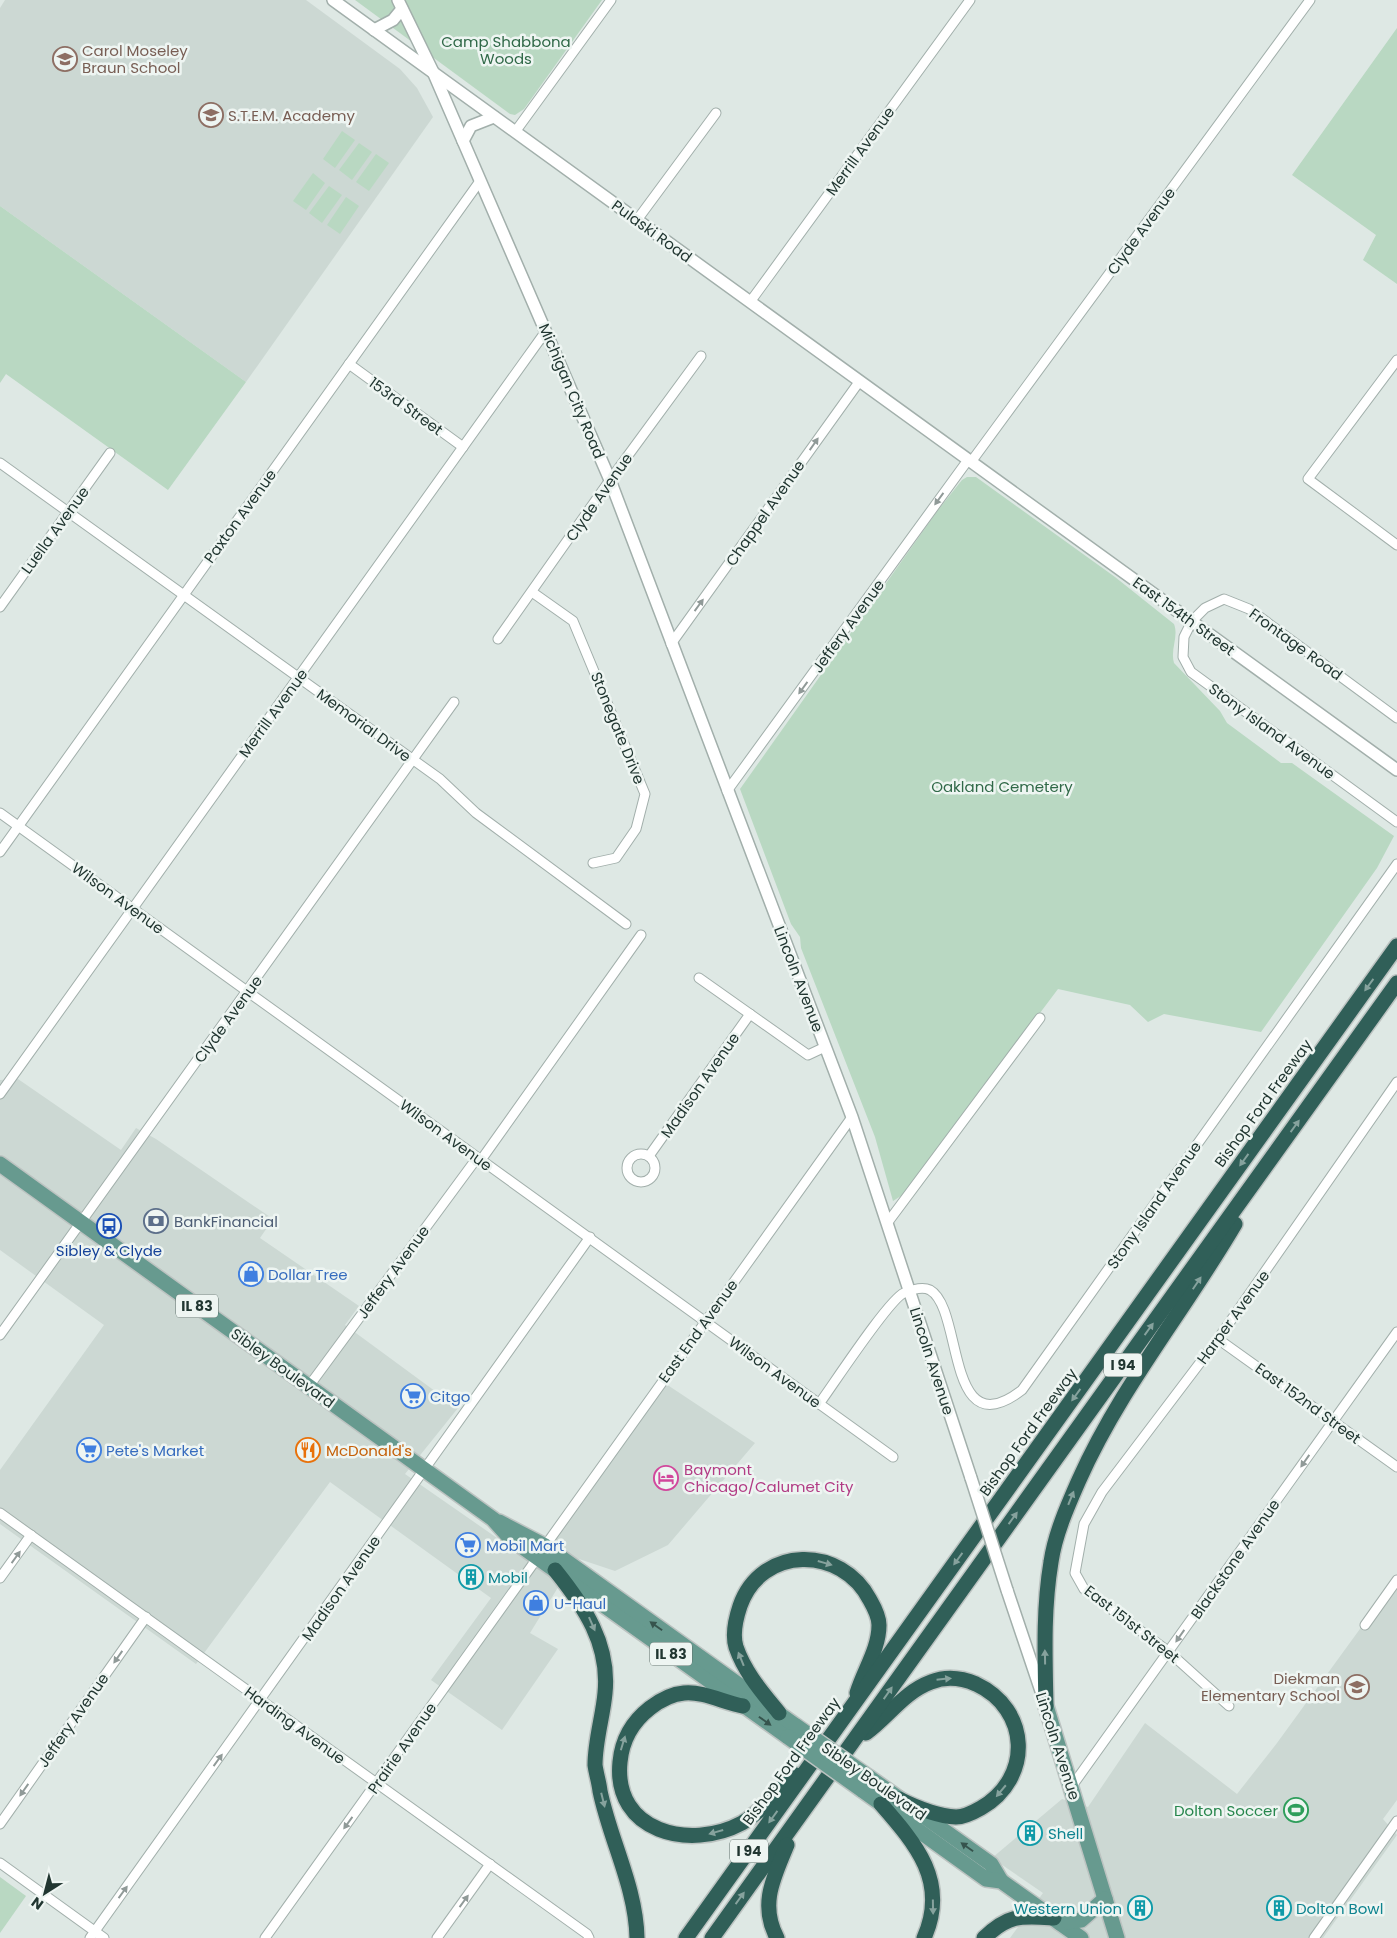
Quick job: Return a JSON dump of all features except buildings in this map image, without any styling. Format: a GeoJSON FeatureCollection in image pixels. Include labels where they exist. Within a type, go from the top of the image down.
{"type":"FeatureCollection","features":[{"type":"Feature","properties":{"kind":"highway","name":"Bishop Ford Freeway"},"geometry":{"type":"LineString","coordinates":[[686,1938],[1397,946]]}},
{"type":"Feature","properties":{"kind":"highway","name":"I 94"},"geometry":{"type":"LineString","coordinates":[[712,1938],[1397,983]]}},
{"type":"Feature","properties":{"kind":"highway"},"geometry":{"type":"LineString","coordinates":[[1046,1706],[1044,1616],[1051,1560],[1070,1502],[1098,1438],[1124,1393],[1219,1250],[1281,1145]]}},
{"type":"Feature","properties":{"kind":"highway"},"geometry":{"type":"LineString","coordinates":[[779,1713],[747,1674],[735,1644],[735,1620],[744,1594],[758,1575],[797,1559],[818,1561],[841,1568],[862,1584],[880,1622],[877,1642],[863,1672],[853,1705]]}},
{"type":"Feature","properties":{"kind":"highway"},"geometry":{"type":"LineString","coordinates":[[555,1570],[578,1597],[590,1618],[600,1642],[606,1691],[596,1765],[602,1798],[636,1916],[637,1938]]}},
{"type":"Feature","properties":{"kind":"highway"},"geometry":{"type":"LineString","coordinates":[[850,1747],[879,1724],[901,1700],[915,1689],[933,1681],[950,1678],[965,1679],[985,1688],[998,1698],[1011,1715],[1018,1734],[1018,1753],[1014,1773],[993,1801],[974,1812],[958,1817],[934,1813],[898,1799]]}},
{"type":"Feature","properties":{"kind":"highway"},"geometry":{"type":"LineString","coordinates":[[743,1706],[684,1693],[660,1701],[640,1716],[626,1735],[620,1753],[618,1776],[624,1795],[634,1812],[651,1826],[671,1835],[698,1836],[718,1832],[743,1822],[811,1764]]}},
{"type":"Feature","properties":{"kind":"highway"},"geometry":{"type":"LineString","coordinates":[[881,1804],[910,1838],[926,1866],[933,1893],[933,1918],[924,1938]]}},
{"type":"Feature","properties":{"kind":"highway"},"geometry":{"type":"LineString","coordinates":[[777,1938],[769,1915],[772,1881],[798,1817]]}},
{"type":"Feature","properties":{"kind":"highway"},"geometry":{"type":"LineString","coordinates":[[984,1938],[1009,1918],[1027,1916],[1057,1921]]}},
{"type":"Feature","properties":{"kind":"main road","name":"Sibley Boulevard"},"geometry":{"type":"LineString","coordinates":[[0,1164],[493,1519],[510,1538],[542,1552],[779,1713],[792,1731]]}},
{"type":"Feature","properties":{"kind":"main road","name":"Sibley Boulevard"},"geometry":{"type":"LineString","coordinates":[[542,1552],[555,1570],[743,1706],[792,1731]]}},
{"type":"Feature","properties":{"kind":"main road","name":"Lincoln Avenue"},"geometry":{"type":"LineString","coordinates":[[1046,1706],[1117,1938]]}},
{"type":"Feature","properties":{"kind":"main road","name":"IL 83"},"geometry":{"type":"LineString","coordinates":[[792,1731],[866,1784],[881,1804],[986,1879],[1001,1881],[1081,1938]]}},
{"type":"Feature","properties":{"kind":"main road","name":"Sibley Boulevard"},"geometry":{"type":"LineString","coordinates":[[866,1784],[898,1799],[991,1864],[1001,1881]]}},
{"type":"Feature","properties":{"kind":"main road"},"geometry":{"type":"LineString","coordinates":[[1057,1921],[1081,1920],[1105,1899]]}},
{"type":"Feature","properties":{"kind":"street","name":"Pulaski Road"},"geometry":{"type":"LineString","coordinates":[[333,0],[969,461]]}},
{"type":"Feature","properties":{"kind":"street"},"geometry":{"type":"LineString","coordinates":[[515,132],[611,0]]}},
{"type":"Feature","properties":{"kind":"street","name":"Merrill Avenue"},"geometry":{"type":"LineString","coordinates":[[750,302],[970,0]]}},
{"type":"Feature","properties":{"kind":"street","name":"Clyde Avenue"},"geometry":{"type":"LineString","coordinates":[[969,461],[1310,0]]}},
{"type":"Feature","properties":{"kind":"street"},"geometry":{"type":"LineString","coordinates":[[374,30],[393,20],[400,4]]}},
{"type":"Feature","properties":{"kind":"street","name":"Michigan City Road"},"geometry":{"type":"LineString","coordinates":[[400,4],[434,74],[610,480],[728,791]]}},
{"type":"Feature","properties":{"kind":"street"},"geometry":{"type":"LineString","coordinates":[[638,220],[716,113]]}},
{"type":"Feature","properties":{"kind":"street"},"geometry":{"type":"LineString","coordinates":[[463,141],[471,126],[494,117]]}},
{"type":"Feature","properties":{"kind":"street","name":"Paxton Avenue"},"geometry":{"type":"LineString","coordinates":[[0,852],[480,181]]}},
{"type":"Feature","properties":{"kind":"street","name":"Merrill Avenue"},"geometry":{"type":"LineString","coordinates":[[0,1094],[546,331]]}},
{"type":"Feature","properties":{"kind":"street","name":"Clyde Avenue"},"geometry":{"type":"LineString","coordinates":[[498,639],[610,480],[702,356]]}},
{"type":"Feature","properties":{"kind":"street"},"geometry":{"type":"LineString","coordinates":[[1397,360],[1308,478],[1397,545]]}},
{"type":"Feature","properties":{"kind":"street","name":"153rd Street"},"geometry":{"type":"LineString","coordinates":[[349,364],[463,447]]}},
{"type":"Feature","properties":{"kind":"street","name":"Chappel Avenue"},"geometry":{"type":"LineString","coordinates":[[671,644],[858,382]]}},
{"type":"Feature","properties":{"kind":"street","name":"Luella Avenue"},"geometry":{"type":"LineString","coordinates":[[0,607],[110,453]]}},
{"type":"Feature","properties":{"kind":"street","name":"East 154th Street"},"geometry":{"type":"LineString","coordinates":[[969,461],[1397,770]]}},
{"type":"Feature","properties":{"kind":"street","name":"Jeffery Avenue"},"geometry":{"type":"LineString","coordinates":[[728,791],[969,461]]}},
{"type":"Feature","properties":{"kind":"street","name":"Memorial Drive"},"geometry":{"type":"LineString","coordinates":[[0,462],[440,779],[476,813],[626,924]]}},
{"type":"Feature","properties":{"kind":"street","name":"Stonegate Drive"},"geometry":{"type":"LineString","coordinates":[[532,592],[573,620],[645,794],[636,829],[616,858],[593,863]]}},
{"type":"Feature","properties":{"kind":"street","name":"Frontage Road"},"geometry":{"type":"LineString","coordinates":[[1192,621],[1205,608],[1224,599],[1249,609],[1397,718]]}},
{"type":"Feature","properties":{"kind":"street","name":"Stony Island Avenue"},"geometry":{"type":"LineString","coordinates":[[1192,621],[1184,637],[1183,657],[1192,672],[1397,822]]}},
{"type":"Feature","properties":{"kind":"street","name":"Clyde Avenue"},"geometry":{"type":"LineString","coordinates":[[0,1335],[248,992],[454,702]]}},
{"type":"Feature","properties":{"kind":"street","name":"Lincoln Avenue"},"geometry":{"type":"LineString","coordinates":[[728,791],[852,1117],[1046,1706]]}},
{"type":"Feature","properties":{"kind":"street","name":"Wilson Avenue"},"geometry":{"type":"LineString","coordinates":[[0,813],[893,1457]]}},
{"type":"Feature","properties":{"kind":"street","name":"Stony Island Avenue"},"geometry":{"type":"LineString","coordinates":[[909,1290],[920,1288],[930,1290],[941,1303],[964,1384],[974,1398],[990,1404],[1010,1399],[1022,1390],[1397,864]]}},
{"type":"Feature","properties":{"kind":"street","name":"Jeffery Avenue"},"geometry":{"type":"LineString","coordinates":[[309,1386],[479,1159],[642,936]]}},
{"type":"Feature","properties":{"kind":"street"},"geometry":{"type":"LineString","coordinates":[[699,978],[808,1055],[824,1047]]}},
{"type":"Feature","properties":{"kind":"street","name":"Madison Avenue"},"geometry":{"type":"LineString","coordinates":[[649,1156],[750,1014]]}},
{"type":"Feature","properties":{"kind":"street"},"geometry":{"type":"LineString","coordinates":[[888,1222],[1040,1018]]}},
{"type":"Feature","properties":{"kind":"street","name":"Harper Avenue"},"geometry":{"type":"LineString","coordinates":[[1078,1554],[1084,1524],[1102,1492],[1218,1339],[1397,1082]]}},
{"type":"Feature","properties":{"kind":"street","name":"East End Avenue"},"geometry":{"type":"LineString","coordinates":[[542,1552],[852,1117]]}},
{"type":"Feature","properties":{"kind":"street","name":"Madison Avenue"},"geometry":{"type":"LineString","coordinates":[[93,1935],[590,1237]]}},
{"type":"Feature","properties":{"kind":"street"},"geometry":{"type":"LineString","coordinates":[[820,1404],[897,1296],[909,1290]]}},
{"type":"Feature","properties":{"kind":"street","name":"Blackstone Avenue"},"geometry":{"type":"LineString","coordinates":[[1072,1786],[1397,1332]]}},
{"type":"Feature","properties":{"kind":"street","name":"East 152nd Street"},"geometry":{"type":"LineString","coordinates":[[1218,1339],[1397,1467]]}},
{"type":"Feature","properties":{"kind":"street","name":"Harding Avenue"},"geometry":{"type":"LineString","coordinates":[[0,1512],[587,1934],[589,1938]]}},
{"type":"Feature","properties":{"kind":"street"},"geometry":{"type":"LineString","coordinates":[[0,1578],[31,1535]]}},
{"type":"Feature","properties":{"kind":"street","name":"Prairie Avenue"},"geometry":{"type":"LineString","coordinates":[[265,1938],[542,1552]]}},
{"type":"Feature","properties":{"kind":"street","name":"East 151st Street"},"geometry":{"type":"LineString","coordinates":[[1078,1554],[1075,1573],[1084,1589],[1169,1652],[1229,1706]]}},
{"type":"Feature","properties":{"kind":"street"},"geometry":{"type":"LineString","coordinates":[[1365,1625],[1397,1580]]}},
{"type":"Feature","properties":{"kind":"street","name":"Jeffery Avenue"},"geometry":{"type":"LineString","coordinates":[[0,1824],[146,1617]]}},
{"type":"Feature","properties":{"kind":"street"},"geometry":{"type":"LineString","coordinates":[[1314,1938],[1397,1822]]}},
{"type":"Feature","properties":{"kind":"street"},"geometry":{"type":"LineString","coordinates":[[0,1863],[93,1935],[104,1938]]}},
{"type":"Feature","properties":{"kind":"street"},"geometry":{"type":"LineString","coordinates":[[437,1938],[490,1864]]}},
{"type":"Feature","properties":{"kind":"shaded area"},"geometry":{"type":"Polygon","coordinates":[[[5,0],[306,0],[400,69],[417,88],[433,117],[246,382],[0,206],[0,8],[5,0]]]}},
{"type":"Feature","properties":{"kind":"shaded area"},"geometry":{"type":"Polygon","coordinates":[[[18,1079],[121,1150],[136,1128],[156,1139],[273,1219],[260,1238],[359,1306],[345,1325],[458,1408],[405,1474],[536,1565],[666,1384],[755,1443],[668,1545],[615,1571],[576,1558],[530,1633],[558,1649],[502,1730],[431,1680],[491,1598],[330,1482],[196,1664],[0,1524],[0,1470],[104,1325],[0,1250],[0,1080],[18,1079]]]}},
{"type":"Feature","properties":{"kind":"shaded area"},"geometry":{"type":"Polygon","coordinates":[[[1397,1578],[1397,1800],[1383,1819],[1397,1835],[1323,1938],[1010,1938],[1043,1893],[992,1858],[1062,1799],[1088,1807],[1145,1723],[1237,1794],[1277,1743],[1397,1578]]]}},
{"type":"Feature","properties":{"kind":"green space","name":"Camp Shabbona Woods"},"geometry":{"type":"Polygon","coordinates":[[[355,0],[602,0],[524,109],[515,115],[510,114],[355,0]]]}},
{"type":"Feature","properties":{"kind":"green space"},"geometry":{"type":"Polygon","coordinates":[[[1397,28],[1397,284],[1363,260],[1376,235],[1292,175],[1397,28]]]}},
{"type":"Feature","properties":{"kind":"green space"},"geometry":{"type":"Polygon","coordinates":[[[342,131],[355,140],[335,168],[323,159],[342,131]]]}},
{"type":"Feature","properties":{"kind":"green space"},"geometry":{"type":"Polygon","coordinates":[[[359,143],[372,152],[352,180],[339,170],[359,143]]]}},
{"type":"Feature","properties":{"kind":"green space"},"geometry":{"type":"Polygon","coordinates":[[[376,154],[389,163],[369,191],[356,182],[376,154]]]}},
{"type":"Feature","properties":{"kind":"green space"},"geometry":{"type":"Polygon","coordinates":[[[313,173],[325,183],[306,210],[293,201],[313,173]]]}},
{"type":"Feature","properties":{"kind":"green space"},"geometry":{"type":"Polygon","coordinates":[[[329,186],[342,195],[322,223],[309,213],[329,186]]]}},
{"type":"Feature","properties":{"kind":"green space"},"geometry":{"type":"Polygon","coordinates":[[[346,197],[359,206],[340,234],[327,225],[346,197]]]}},
{"type":"Feature","properties":{"kind":"green space"},"geometry":{"type":"Polygon","coordinates":[[[0,206],[246,382],[168,490],[6,374],[0,383],[0,206]]]}},
{"type":"Feature","properties":{"kind":"green space","name":"Oakland Cemetery"},"geometry":{"type":"Polygon","coordinates":[[[967,477],[976,477],[1115,577],[1174,624],[1176,634],[1173,653],[1174,663],[1220,711],[1227,723],[1281,763],[1292,763],[1394,836],[1377,868],[1261,1032],[1164,1014],[1148,1022],[1130,1005],[1058,989],[904,1194],[893,1201],[875,1137],[801,948],[800,937],[791,924],[740,789],[938,510],[962,480],[967,477]]]}},
{"type":"Feature","properties":{"kind":"green space"},"geometry":{"type":"Polygon","coordinates":[[[0,1877],[26,1896],[0,1933],[0,1877]]]}},
{"type":"Feature","properties":{"kind":"place","name":"Carol Moseley Braun School"},"geometry":{"type":"Point","coordinates":[65,59]}},
{"type":"Feature","properties":{"kind":"place","name":"S.T.E.M. Academy"},"geometry":{"type":"Point","coordinates":[211,115]}},
{"type":"Feature","properties":{"kind":"place","name":"BankFinancial"},"geometry":{"type":"Point","coordinates":[156,1221]}},
{"type":"Feature","properties":{"kind":"place","name":"Sibley & Clyde"},"geometry":{"type":"Point","coordinates":[109,1226]}},
{"type":"Feature","properties":{"kind":"place","name":"Dollar Tree"},"geometry":{"type":"Point","coordinates":[251,1274]}},
{"type":"Feature","properties":{"kind":"place","name":"Citgo"},"geometry":{"type":"Point","coordinates":[413,1396]}},
{"type":"Feature","properties":{"kind":"place","name":"Pete's Market"},"geometry":{"type":"Point","coordinates":[89,1450]}},
{"type":"Feature","properties":{"kind":"place","name":"McDonald's"},"geometry":{"type":"Point","coordinates":[308,1450]}},
{"type":"Feature","properties":{"kind":"place","name":"Baymont Chicago/Calumet City"},"geometry":{"type":"Point","coordinates":[666,1478]}},
{"type":"Feature","properties":{"kind":"place","name":"Mobil Mart"},"geometry":{"type":"Point","coordinates":[468,1545]}},
{"type":"Feature","properties":{"kind":"place","name":"Mobil"},"geometry":{"type":"Point","coordinates":[471,1577]}},
{"type":"Feature","properties":{"kind":"place","name":"U-Haul"},"geometry":{"type":"Point","coordinates":[536,1603]}},
{"type":"Feature","properties":{"kind":"place","name":"Diekman Elementary School"},"geometry":{"type":"Point","coordinates":[1357,1687]}},
{"type":"Feature","properties":{"kind":"place","name":"Dolton Soccer"},"geometry":{"type":"Point","coordinates":[1296,1810]}},
{"type":"Feature","properties":{"kind":"place","name":"Shell"},"geometry":{"type":"Point","coordinates":[1030,1833]}},
{"type":"Feature","properties":{"kind":"place","name":"Western Union"},"geometry":{"type":"Point","coordinates":[1140,1908]}},
{"type":"Feature","properties":{"kind":"place","name":"Dolton Bowl"},"geometry":{"type":"Point","coordinates":[1279,1908]}}]}
